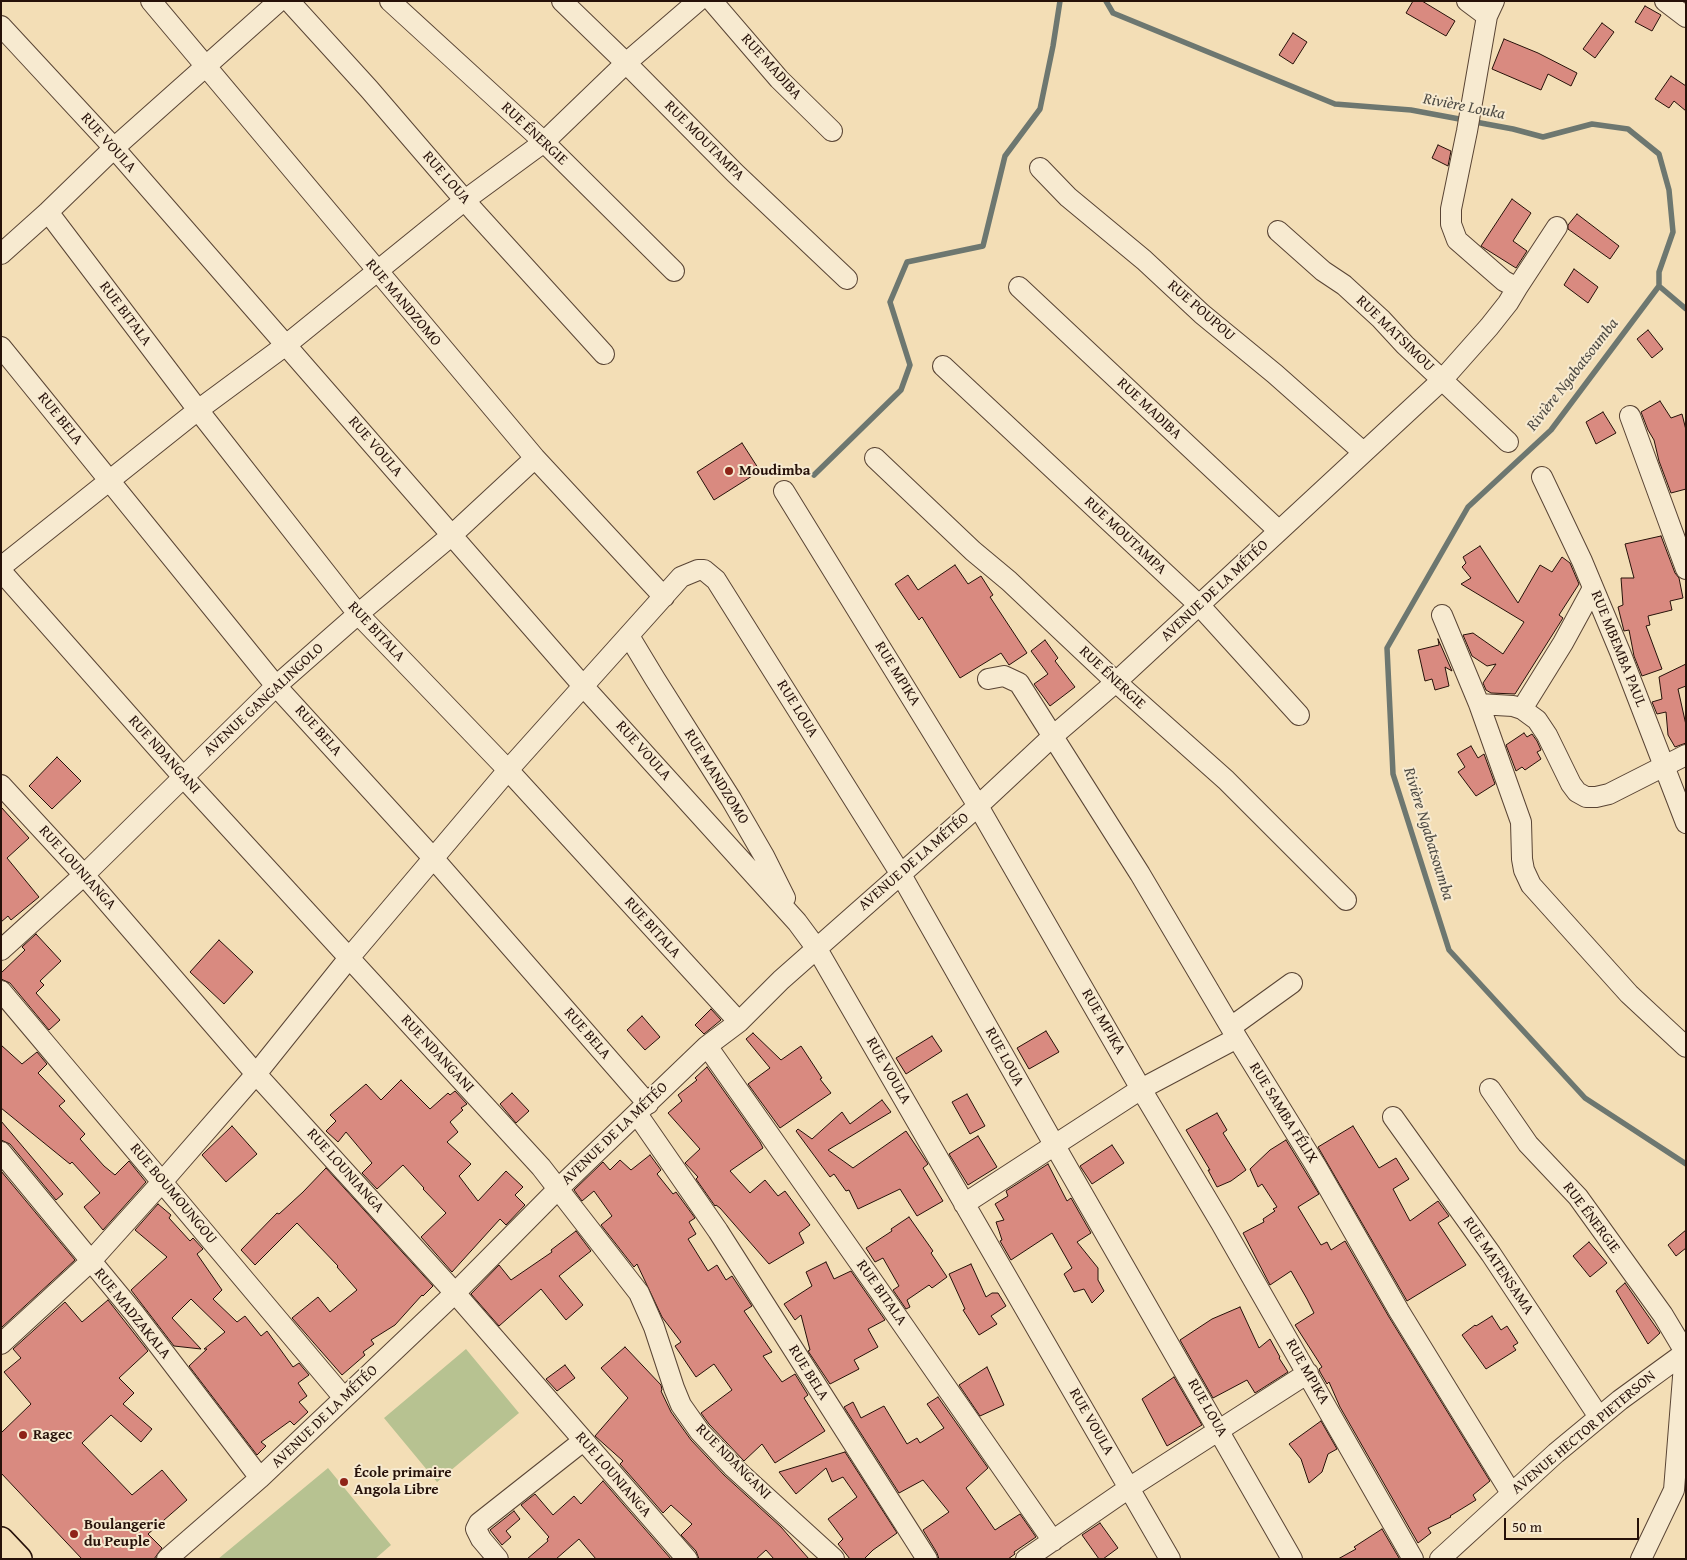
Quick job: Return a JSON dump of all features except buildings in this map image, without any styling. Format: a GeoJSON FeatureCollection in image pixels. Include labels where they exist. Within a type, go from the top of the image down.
{"type":"FeatureCollection","features":[{"type":"Feature","properties":{"kind":"main road"},"geometry":{"type":"LineString","coordinates":[[1,1540],[19,1559]]}},
{"type":"Feature","properties":{"kind":"street","name":"RUE MANDZOMO"},"geometry":{"type":"LineString","coordinates":[[151,1],[535,458],[664,597]]}},
{"type":"Feature","properties":{"kind":"street"},"geometry":{"type":"LineString","coordinates":[[1,254],[48,212],[114,148],[279,1]]}},
{"type":"Feature","properties":{"kind":"street","name":"RUE LOUA"},"geometry":{"type":"LineString","coordinates":[[289,1],[369,89],[464,200],[604,354]]}},
{"type":"Feature","properties":{"kind":"street","name":"RUE ÉNERGIE"},"geometry":{"type":"LineString","coordinates":[[390,1],[544,142],[674,271]]}},
{"type":"Feature","properties":{"kind":"street","name":"RUE MOUTAMPA"},"geometry":{"type":"LineString","coordinates":[[562,1],[736,173],[847,279]]}},
{"type":"Feature","properties":{"kind":"street"},"geometry":{"type":"LineString","coordinates":[[1,569],[198,410],[286,345],[464,200],[544,142],[626,63],[698,1]]}},
{"type":"Feature","properties":{"kind":"street","name":"RUE MADIBA"},"geometry":{"type":"LineString","coordinates":[[712,1],[779,79],[832,131]]}},
{"type":"Feature","properties":{"kind":"street"},"geometry":{"type":"LineString","coordinates":[[1467,1],[1490,8],[1451,209],[1450,224],[1456,240],[1461,245],[1504,281],[1517,288]]}},
{"type":"Feature","properties":{"kind":"street"},"geometry":{"type":"LineString","coordinates":[[1665,1],[1686,17]]}},
{"type":"Feature","properties":{"kind":"street","name":"RUE VOULA"},"geometry":{"type":"LineString","coordinates":[[1,26],[114,148],[584,687],[797,922],[817,949],[1170,1559]]}},
{"type":"Feature","properties":{"kind":"street","name":"RUE POUPOU"},"geometry":{"type":"LineString","coordinates":[[1040,168],[1068,197],[1144,260],[1202,314],[1275,374],[1363,452]]}},
{"type":"Feature","properties":{"kind":"street","name":"RUE BITALA"},"geometry":{"type":"LineString","coordinates":[[48,212],[198,410],[358,614],[508,770],[739,1022]]}},
{"type":"Feature","properties":{"kind":"street","name":"AVENUE DE LA MÉTÉO"},"geometry":{"type":"LineString","coordinates":[[167,1559],[260,1478],[455,1292],[559,1188],[707,1046],[739,1022],[781,980],[1200,606],[1442,380],[1508,303],[1557,227]]}},
{"type":"Feature","properties":{"kind":"street","name":"RUE MATSIMOU"},"geometry":{"type":"LineString","coordinates":[[1278,231],[1323,271],[1344,285],[1381,318],[1405,345],[1508,442]]}},
{"type":"Feature","properties":{"kind":"street","name":"RUE MADIBA"},"geometry":{"type":"LineString","coordinates":[[1018,287],[1279,531]]}},
{"type":"Feature","properties":{"kind":"street","name":"RUE BELA"},"geometry":{"type":"LineString","coordinates":[[1,347],[276,686],[434,859],[642,1109],[927,1559]]}},
{"type":"Feature","properties":{"kind":"street","name":"RUE MOUTAMPA"},"geometry":{"type":"LineString","coordinates":[[943,366],[1200,606],[1299,715]]}},
{"type":"Feature","properties":{"kind":"street"},"geometry":{"type":"LineString","coordinates":[[1630,416],[1686,569]]}},
{"type":"Feature","properties":{"kind":"street","name":"AVENUE GANGALINGOLO"},"geometry":{"type":"LineString","coordinates":[[1,950],[84,875],[276,686],[452,535],[535,458]]}},
{"type":"Feature","properties":{"kind":"street","name":"RUE ÉNERGIE"},"geometry":{"type":"LineString","coordinates":[[875,458],[973,551],[1009,581],[1116,682],[1226,780],[1346,900]]}},
{"type":"Feature","properties":{"kind":"street","name":"RUE MBEMBA PAUL"},"geometry":{"type":"LineString","coordinates":[[1542,478],[1582,561],[1686,823]]}},
{"type":"Feature","properties":{"kind":"street","name":"RUE MPIKA"},"geometry":{"type":"LineString","coordinates":[[784,491],[978,806],[1308,1373],[1413,1559]]}},
{"type":"Feature","properties":{"kind":"street","name":"RUE NDANGANI"},"geometry":{"type":"LineString","coordinates":[[1,569],[182,777],[542,1167],[639,1293],[654,1327],[681,1405],[700,1432],[732,1466],[834,1559]]}},
{"type":"Feature","properties":{"kind":"street","name":"RUE LOUA"},"geometry":{"type":"LineString","coordinates":[[664,597],[681,577],[698,570],[704,570],[716,580],[900,873],[1292,1559]]}},
{"type":"Feature","properties":{"kind":"street"},"geometry":{"type":"LineString","coordinates":[[1522,709],[1563,643],[1593,588]]}},
{"type":"Feature","properties":{"kind":"street"},"geometry":{"type":"LineString","coordinates":[[1,1344],[90,1262],[162,1182],[256,1074],[349,958],[508,770],[664,597]]}},
{"type":"Feature","properties":{"kind":"street"},"geometry":{"type":"LineString","coordinates":[[1442,615],[1479,704],[1521,822],[1522,859],[1524,870],[1531,885],[1628,994],[1686,1047]]}},
{"type":"Feature","properties":{"kind":"street","name":"RUE MANDZOMO"},"geometry":{"type":"LineString","coordinates":[[629,636],[736,807],[764,856],[797,922]]}},
{"type":"Feature","properties":{"kind":"street","name":"RUE SAMBA FÉLIX"},"geometry":{"type":"LineString","coordinates":[[988,679],[1004,676],[1019,683],[1140,874],[1316,1166],[1399,1311],[1511,1494]]}},
{"type":"Feature","properties":{"kind":"street"},"geometry":{"type":"LineString","coordinates":[[1479,704],[1514,706],[1522,709],[1536,720],[1547,735],[1571,784],[1577,792],[1586,797],[1608,794],[1686,755]]}},
{"type":"Feature","properties":{"kind":"street","name":"RUE LOUNIANGA"},"geometry":{"type":"LineString","coordinates":[[1,785],[84,875],[220,1030],[256,1074],[455,1292],[686,1559]]}},
{"type":"Feature","properties":{"kind":"street"},"geometry":{"type":"LineString","coordinates":[[964,1204],[1141,1089],[1234,1032],[1292,983]]}},
{"type":"Feature","properties":{"kind":"street","name":"RUE BOUMOUNGOU"},"geometry":{"type":"LineString","coordinates":[[1,991],[344,1398]]}},
{"type":"Feature","properties":{"kind":"street","name":"RUE BITALA"},"geometry":{"type":"LineString","coordinates":[[707,1046],[1053,1541]]}},
{"type":"Feature","properties":{"kind":"street","name":"RUE ÉNERGIE"},"geometry":{"type":"LineString","coordinates":[[1490,1088],[1528,1144],[1578,1197],[1663,1315],[1685,1352]]}},
{"type":"Feature","properties":{"kind":"street","name":"RUE MATENSAMA"},"geometry":{"type":"LineString","coordinates":[[1393,1117],[1491,1254],[1599,1417]]}},
{"type":"Feature","properties":{"kind":"street","name":"RUE MADZAKALA"},"geometry":{"type":"LineString","coordinates":[[1,1152],[134,1313],[260,1478]]}},
{"type":"Feature","properties":{"kind":"street"},"geometry":{"type":"LineString","coordinates":[[1641,1559],[1674,1490],[1685,1352]]}},
{"type":"Feature","properties":{"kind":"street","name":"AVENUE HECTOR PIETERSON"},"geometry":{"type":"LineString","coordinates":[[1440,1559],[1599,1417],[1685,1352]]}},
{"type":"Feature","properties":{"kind":"street"},"geometry":{"type":"LineString","coordinates":[[1026,1559],[1129,1488],[1308,1373]]}},
{"type":"Feature","properties":{"kind":"street"},"geometry":{"type":"LineString","coordinates":[[498,1559],[481,1539],[476,1529],[479,1523],[583,1441]]}},
{"type":"Feature","properties":{"kind":"green space"},"geometry":{"type":"Polygon","coordinates":[[[466,1349],[519,1413],[437,1482],[384,1418],[466,1349]]]}},
{"type":"Feature","properties":{"kind":"green space"},"geometry":{"type":"Polygon","coordinates":[[[328,1468],[391,1545],[375,1559],[218,1559],[328,1468]]]}},
{"type":"Feature","properties":{"kind":"waterway"},"geometry":{"type":"LineString","coordinates":[[814,475],[901,390],[910,365],[890,302],[907,262],[983,246],[1005,156],[1040,109],[1060,1]]}},
{"type":"Feature","properties":{"kind":"waterway","name":"Rivière Louka"},"geometry":{"type":"LineString","coordinates":[[1106,1],[1113,13],[1335,104],[1411,110],[1513,129],[1543,137],[1592,124],[1628,129],[1659,154],[1669,190],[1673,232],[1659,272],[1659,286],[1686,309]]}},
{"type":"Feature","properties":{"kind":"waterway","name":"Rivière Ngabatsoumba"},"geometry":{"type":"LineString","coordinates":[[1659,286],[1551,430],[1468,507],[1387,648],[1393,774],[1449,950],[1585,1098],[1686,1164]]}},
{"type":"Feature","properties":{"kind":"place","name":"Moudimba"},"geometry":{"type":"Point","coordinates":[729,471]}},
{"type":"Feature","properties":{"kind":"place","name":"Ragec"},"geometry":{"type":"Point","coordinates":[23,1435]}},
{"type":"Feature","properties":{"kind":"place","name":"École primaire Angola Libre"},"geometry":{"type":"Point","coordinates":[344,1482]}},
{"type":"Feature","properties":{"kind":"place","name":"Boulangerie du Peuple"},"geometry":{"type":"Point","coordinates":[74,1534]}}]}
